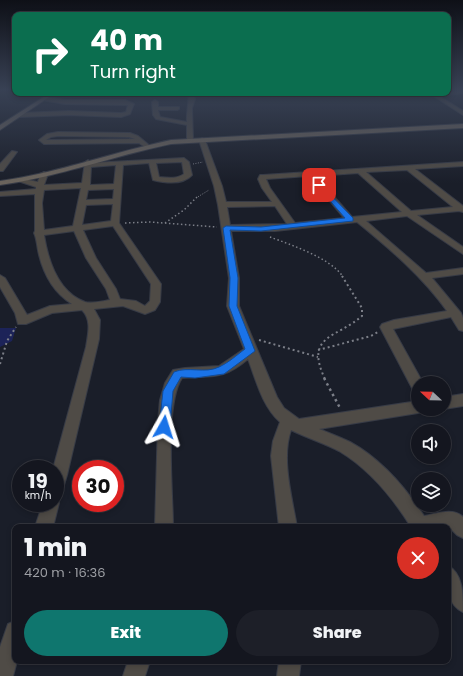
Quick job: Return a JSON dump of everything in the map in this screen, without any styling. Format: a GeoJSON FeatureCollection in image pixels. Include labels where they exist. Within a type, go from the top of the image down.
{"type":"FeatureCollection","features":[{"type":"Feature","properties":{"kind":"street"},"geometry":{"type":"LineString","coordinates":[[0,128],[11,121]]}},
{"type":"Feature","properties":{"kind":"street"},"geometry":{"type":"LineString","coordinates":[[178,121],[190,124]]}},
{"type":"Feature","properties":{"kind":"street"},"geometry":{"type":"LineString","coordinates":[[190,121],[190,140]]}},
{"type":"Feature","properties":{"kind":"street"},"geometry":{"type":"LineString","coordinates":[[145,144],[136,137],[121,134],[58,134],[49,135],[42,140],[44,142],[145,144],[190,140],[463,126]]}},
{"type":"Feature","properties":{"kind":"street"},"geometry":{"type":"LineString","coordinates":[[202,140],[218,186],[222,205],[234,278],[233,306],[271,400],[280,413],[293,422],[352,451],[381,474],[406,502],[419,524]]}},
{"type":"Feature","properties":{"kind":"street"},"geometry":{"type":"LineString","coordinates":[[118,186],[41,185],[19,180],[2,183],[0,195],[41,185],[88,164],[145,144]]}},
{"type":"Feature","properties":{"kind":"street"},"geometry":{"type":"LineString","coordinates":[[0,169],[14,152]]}},
{"type":"Feature","properties":{"kind":"street"},"geometry":{"type":"LineString","coordinates":[[88,164],[120,163],[152,161],[184,160],[188,176],[186,178],[158,179],[154,177],[152,161]]}},
{"type":"Feature","properties":{"kind":"street"},"geometry":{"type":"LineString","coordinates":[[0,278],[21,313],[22,321],[50,310],[116,302],[128,303],[137,305],[142,309],[148,309],[155,302],[157,290],[153,278],[114,223],[120,163]]}},
{"type":"Feature","properties":{"kind":"street"},"geometry":{"type":"LineString","coordinates":[[294,226],[266,188],[262,178],[266,176],[461,163]]}},
{"type":"Feature","properties":{"kind":"street"},"geometry":{"type":"LineString","coordinates":[[88,164],[83,203],[77,227],[91,258],[111,288],[116,302]]}},
{"type":"Feature","properties":{"kind":"street"},"geometry":{"type":"LineString","coordinates":[[408,167],[462,208]]}},
{"type":"Feature","properties":{"kind":"street"},"geometry":{"type":"LineString","coordinates":[[359,170],[408,213],[463,251]]}},
{"type":"Feature","properties":{"kind":"street"},"geometry":{"type":"LineString","coordinates":[[310,173],[354,219],[425,276],[446,300],[463,327]]}},
{"type":"Feature","properties":{"kind":"street"},"geometry":{"type":"LineString","coordinates":[[19,180],[41,185]]}},
{"type":"Feature","properties":{"kind":"street"},"geometry":{"type":"LineString","coordinates":[[41,185],[38,232],[43,254],[53,280],[65,294],[92,314],[94,329],[62,460]]}},
{"type":"Feature","properties":{"kind":"street"},"geometry":{"type":"LineString","coordinates":[[83,203],[116,201]]}},
{"type":"Feature","properties":{"kind":"street"},"geometry":{"type":"LineString","coordinates":[[222,205],[277,204]]}},
{"type":"Feature","properties":{"kind":"street"},"geometry":{"type":"LineString","coordinates":[[226,228],[248,229],[294,226],[462,208]]}},
{"type":"Feature","properties":{"kind":"street"},"geometry":{"type":"LineString","coordinates":[[38,232],[114,223]]}},
{"type":"Feature","properties":{"kind":"street"},"geometry":{"type":"LineString","coordinates":[[425,276],[463,271]]}},
{"type":"Feature","properties":{"kind":"street"},"geometry":{"type":"LineString","coordinates":[[413,376],[386,327],[394,324],[455,313]]}},
{"type":"Feature","properties":{"kind":"street"},"geometry":{"type":"LineString","coordinates":[[164,524],[164,427],[168,391],[174,378],[177,374],[181,373],[195,374],[221,371],[250,351]]}},
{"type":"Feature","properties":{"kind":"street"},"geometry":{"type":"LineString","coordinates":[[451,402],[463,400]]}},
{"type":"Feature","properties":{"kind":"street"},"geometry":{"type":"LineString","coordinates":[[293,422],[344,419],[411,408]]}},
{"type":"Feature","properties":{"kind":"street"},"geometry":{"type":"LineString","coordinates":[[288,524],[279,456],[280,441],[293,422]]}},
{"type":"Feature","properties":{"kind":"street"},"geometry":{"type":"LineString","coordinates":[[45,524],[48,512]]}},
{"type":"Feature","properties":{"kind":"street"},"geometry":{"type":"LineString","coordinates":[[431,524],[454,520],[463,529]]}},
{"type":"Feature","properties":{"kind":"street"},"geometry":{"type":"LineString","coordinates":[[451,580],[463,602]]}},
{"type":"Feature","properties":{"kind":"street"},"geometry":{"type":"LineString","coordinates":[[2,676],[12,641]]}},
{"type":"Feature","properties":{"kind":"street"},"geometry":{"type":"LineString","coordinates":[[134,676],[138,664]]}},
{"type":"Feature","properties":{"kind":"street"},"geometry":{"type":"LineString","coordinates":[[288,676],[290,664]]}},
{"type":"Feature","properties":{"kind":"path"},"geometry":{"type":"LineString","coordinates":[[187,168],[196,163],[209,161]]}},
{"type":"Feature","properties":{"kind":"path"},"geometry":{"type":"LineString","coordinates":[[164,224],[184,210],[198,196],[218,186]]}},
{"type":"Feature","properties":{"kind":"path"},"geometry":{"type":"LineString","coordinates":[[114,223],[138,222],[226,228]]}},
{"type":"Feature","properties":{"kind":"path"},"geometry":{"type":"LineString","coordinates":[[248,229],[296,246],[326,262],[339,271],[362,308],[362,316],[354,324],[327,338],[320,344],[318,350],[322,374],[336,397],[344,419]]}},
{"type":"Feature","properties":{"kind":"path"},"geometry":{"type":"LineString","coordinates":[[0,364],[7,341],[22,321]]}},
{"type":"Feature","properties":{"kind":"path"},"geometry":{"type":"LineString","coordinates":[[318,350],[371,336],[386,327]]}},
{"type":"Feature","properties":{"kind":"path"},"geometry":{"type":"LineString","coordinates":[[245,337],[318,357]]}},
{"type":"Feature","properties":{"kind":"shaded area"},"geometry":{"type":"Polygon","coordinates":[[[0,328],[16,328],[12,341],[0,347],[0,328]]]}},
{"type":"Feature","properties":{"kind":"route"},"geometry":{"type":"LineString","coordinates":[[164,427],[168,391],[177,374],[195,374],[221,371],[250,351],[233,306],[234,278],[226,228],[261,229],[350,220],[319,185]]}}]}
